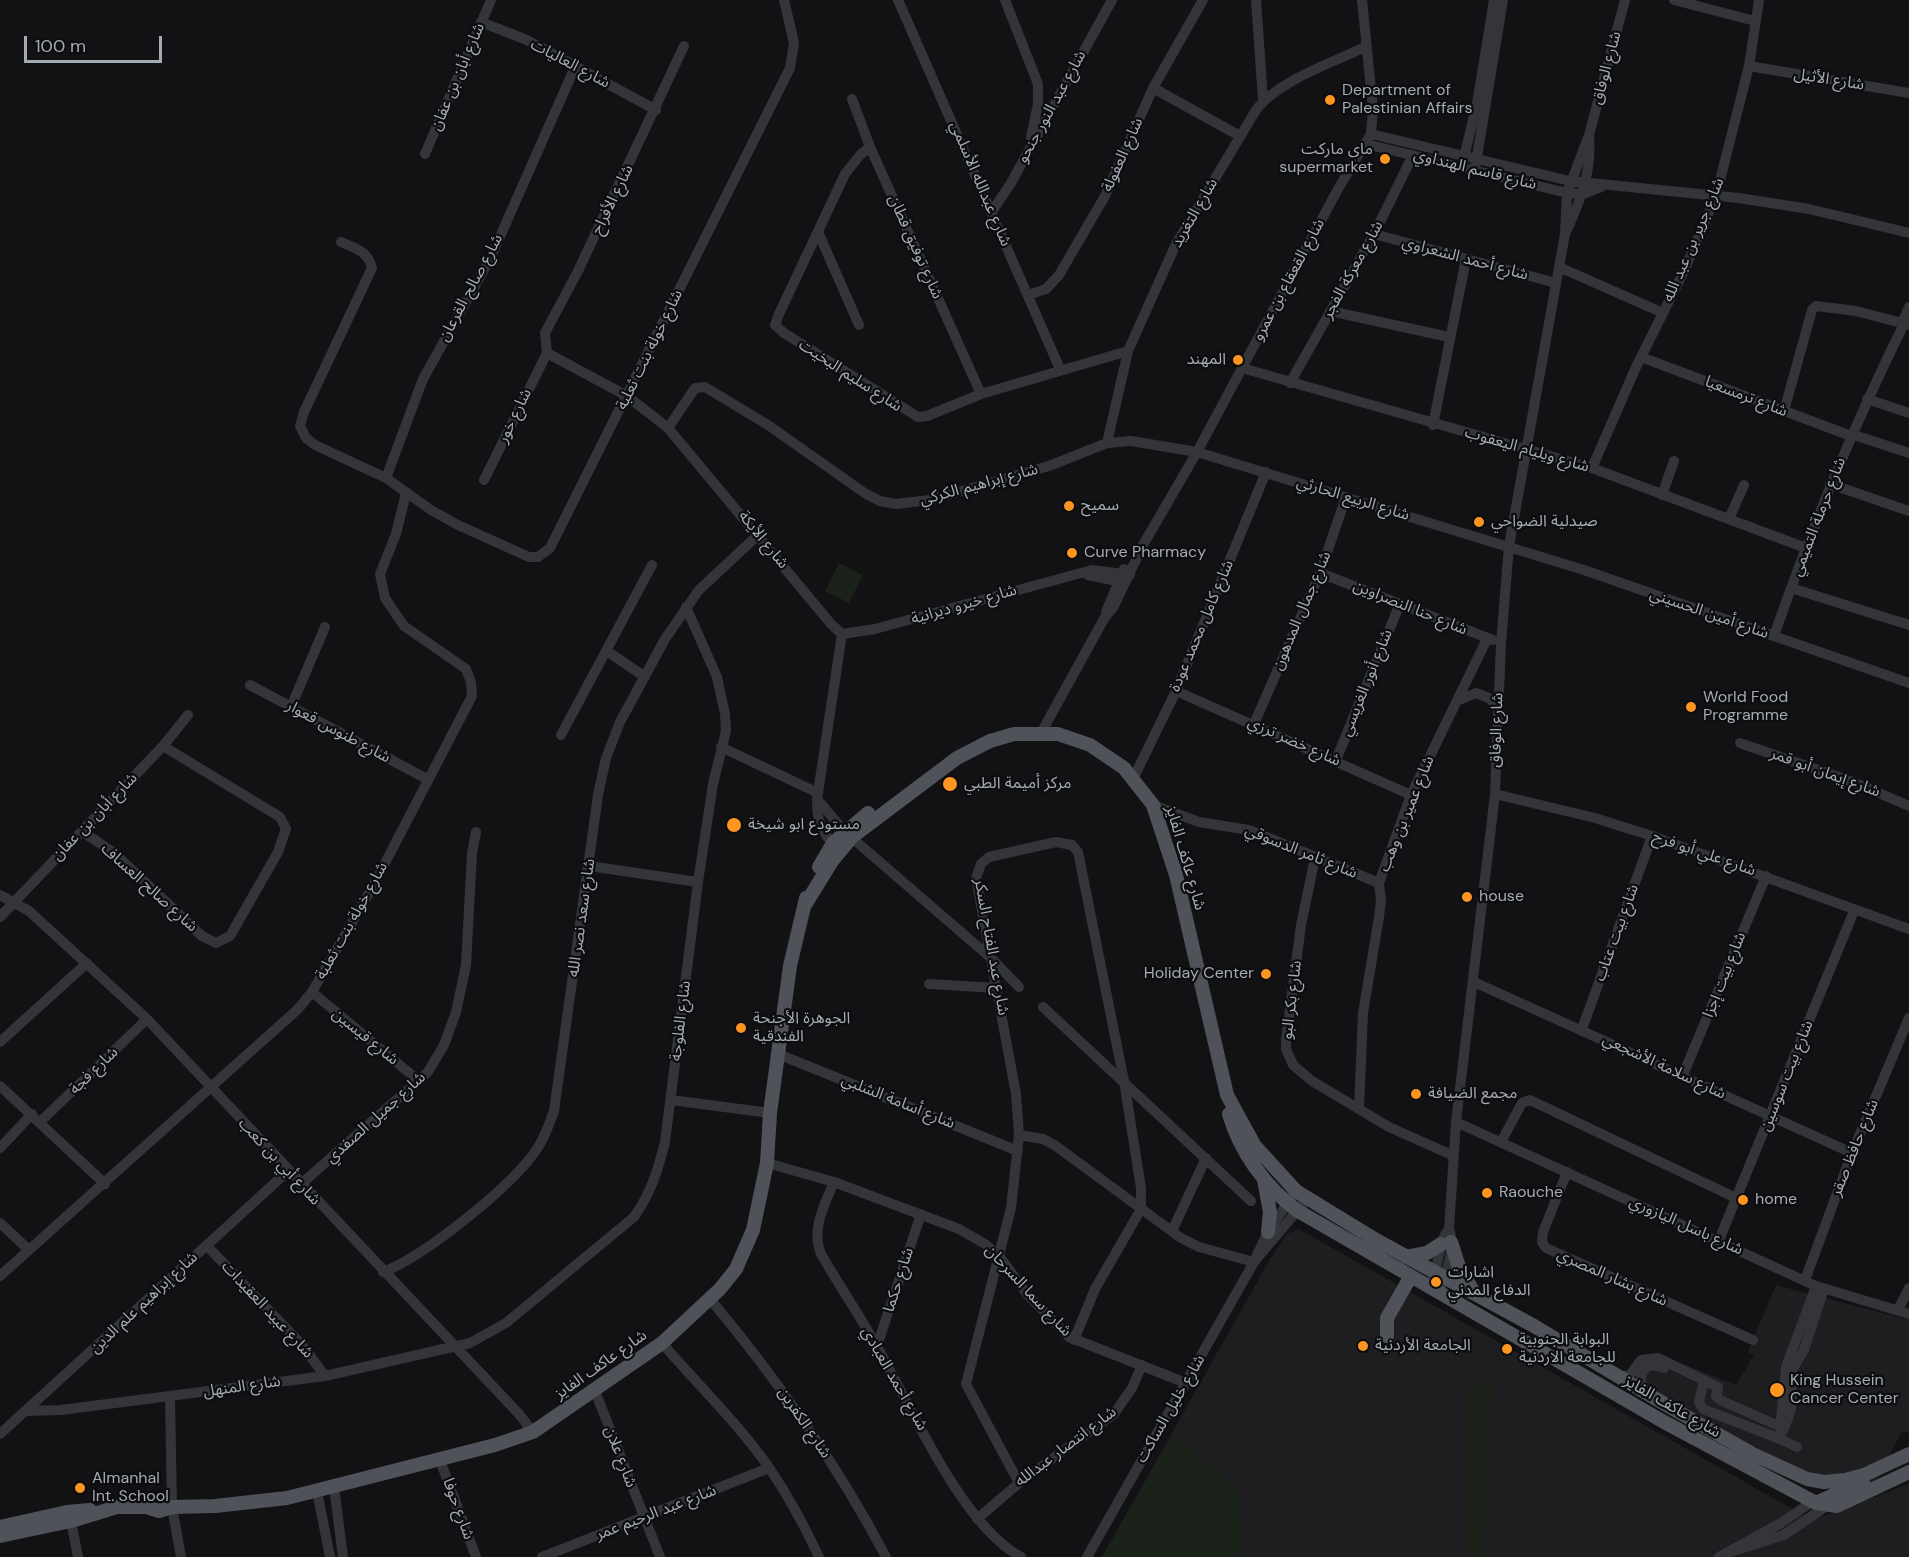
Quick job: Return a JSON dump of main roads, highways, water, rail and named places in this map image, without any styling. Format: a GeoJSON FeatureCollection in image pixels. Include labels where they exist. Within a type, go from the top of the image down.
{"type":"FeatureCollection","features":[{"type":"Feature","properties":{"kind":"main road","name":"شارع عاكف الفايز"},"geometry":{"type":"LineString","coordinates":[[0,1536],[71,1521],[117,1508],[146,1507],[159,1510],[172,1507],[247,1503],[317,1491],[440,1460],[533,1432],[662,1343],[710,1299],[736,1269],[744,1254],[760,1205],[790,966],[806,895],[848,834],[916,778],[938,770],[990,741],[1014,734],[1058,734],[1090,745],[1113,758],[1134,777],[1153,806],[1176,875],[1227,1095],[1227,1107],[1237,1136],[1264,1178],[1411,1275],[1476,1296],[1534,1326],[1645,1393],[1754,1454],[1807,1479],[1824,1482],[1845,1480],[1904,1456]]}},
{"type":"Feature","properties":{"kind":"main road","name":"شارع عاكف الفايز"},"geometry":{"type":"LineString","coordinates":[[1227,1095],[1255,1146],[1297,1201],[1406,1257],[1437,1283],[1665,1422],[1819,1503]]}},
{"type":"Feature","properties":{"kind":"main road"},"geometry":{"type":"LineString","coordinates":[[1264,1178],[1270,1212],[1268,1232]]}},
{"type":"Feature","properties":{"kind":"main road"},"geometry":{"type":"LineString","coordinates":[[1406,1257],[1427,1253],[1447,1238],[1459,1267],[1476,1296]]}},
{"type":"Feature","properties":{"kind":"main road"},"geometry":{"type":"LineString","coordinates":[[1387,1336],[1387,1317],[1411,1275]]}},
{"type":"Feature","properties":{"kind":"main road"},"geometry":{"type":"LineString","coordinates":[[1819,1503],[1887,1471],[1904,1456]]}},
{"type":"Feature","properties":{"kind":"main road"},"geometry":{"type":"LineString","coordinates":[[1819,1503],[1837,1506],[1909,1472]]}},
{"type":"Feature","properties":{"kind":"main road","name":"شارع عاكف الفايز"},"geometry":{"type":"LineString","coordinates":[[0,1527],[67,1512],[98,1512]]}},
{"type":"Feature","properties":{"kind":"place","name":"Department of Palestinian Affairs"},"geometry":{"type":"Point","coordinates":[1330,100]}},
{"type":"Feature","properties":{"kind":"place","name":"ماي ماركت supermarket"},"geometry":{"type":"Point","coordinates":[1385,159]}},
{"type":"Feature","properties":{"kind":"place","name":"المهند"},"geometry":{"type":"Point","coordinates":[1238,360]}},
{"type":"Feature","properties":{"kind":"place","name":"سميح"},"geometry":{"type":"Point","coordinates":[1069,506]}},
{"type":"Feature","properties":{"kind":"place","name":"صيدلية الضواحي"},"geometry":{"type":"Point","coordinates":[1479,522]}},
{"type":"Feature","properties":{"kind":"place","name":"Curve Pharmacy"},"geometry":{"type":"Point","coordinates":[1072,553]}},
{"type":"Feature","properties":{"kind":"place","name":"World Food Programme"},"geometry":{"type":"Point","coordinates":[1691,707]}},
{"type":"Feature","properties":{"kind":"place","name":"مركز أميمة الطبي"},"geometry":{"type":"Point","coordinates":[950,784]}},
{"type":"Feature","properties":{"kind":"place","name":"مستودع ابو شيخة"},"geometry":{"type":"Point","coordinates":[734,825]}},
{"type":"Feature","properties":{"kind":"place","name":"house"},"geometry":{"type":"Point","coordinates":[1467,897]}},
{"type":"Feature","properties":{"kind":"place","name":"Holiday Center"},"geometry":{"type":"Point","coordinates":[1266,974]}},
{"type":"Feature","properties":{"kind":"place","name":"الجوهرة الأجنحة الفندقية"},"geometry":{"type":"Point","coordinates":[741,1028]}},
{"type":"Feature","properties":{"kind":"place","name":"مجمع الضيافة"},"geometry":{"type":"Point","coordinates":[1416,1094]}},
{"type":"Feature","properties":{"kind":"place","name":"Raouche"},"geometry":{"type":"Point","coordinates":[1487,1193]}},
{"type":"Feature","properties":{"kind":"place","name":"home"},"geometry":{"type":"Point","coordinates":[1743,1200]}},
{"type":"Feature","properties":{"kind":"place","name":"اشارات الدفاع المدني"},"geometry":{"type":"Point","coordinates":[1436,1282]}},
{"type":"Feature","properties":{"kind":"place","name":"الجامعة الأردنية"},"geometry":{"type":"Point","coordinates":[1363,1346]}},
{"type":"Feature","properties":{"kind":"place","name":"البوابة الجنوبية للجامعة الاردنية"},"geometry":{"type":"Point","coordinates":[1507,1349]}},
{"type":"Feature","properties":{"kind":"place","name":"King Hussein Cancer Center"},"geometry":{"type":"Point","coordinates":[1777,1390]}},
{"type":"Feature","properties":{"kind":"place","name":"Almanhal Int. School"},"geometry":{"type":"Point","coordinates":[80,1488]}}]}
